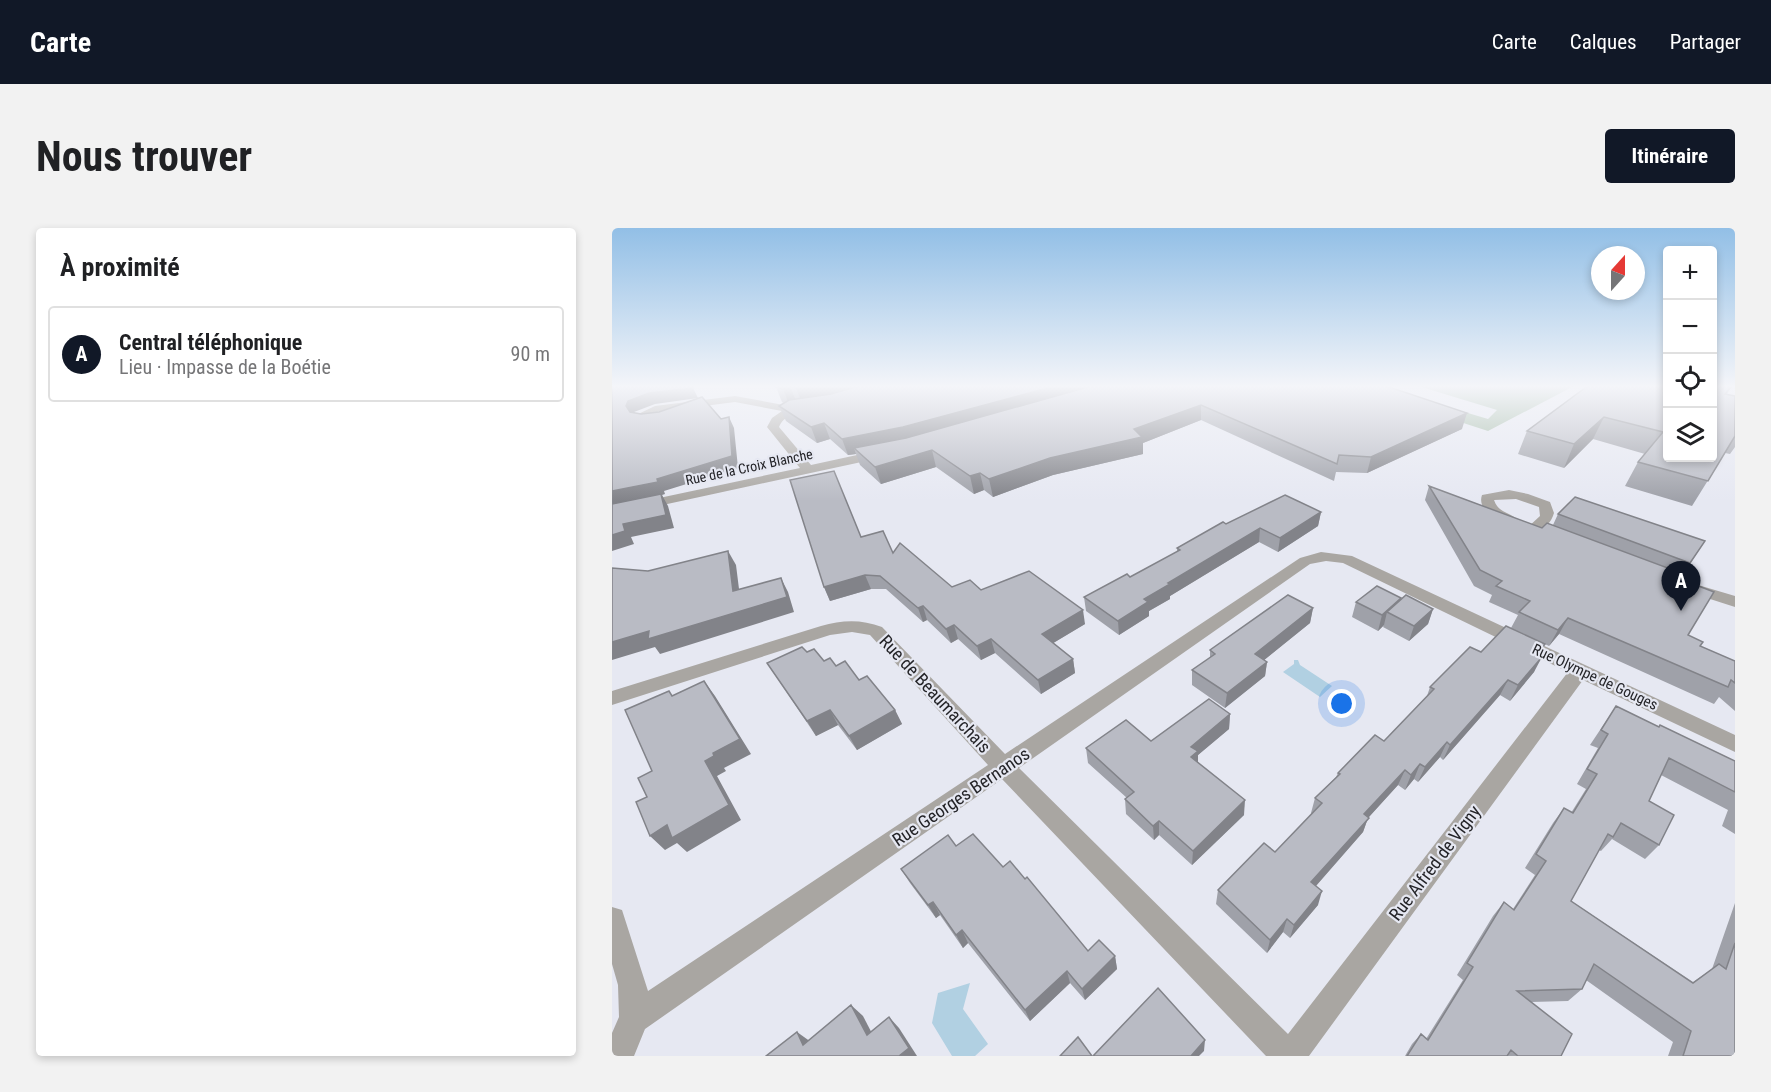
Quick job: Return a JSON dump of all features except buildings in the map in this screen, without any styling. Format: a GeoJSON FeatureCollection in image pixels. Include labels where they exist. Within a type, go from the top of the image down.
{"type":"FeatureCollection","features":[{"type":"Feature","properties":{"kind":"street"},"geometry":{"type":"LineString","coordinates":[[774,424],[773,427],[804,462],[807,470]]}},
{"type":"Feature","properties":{"kind":"street","name":"Rue de la Croix Blanche"},"geometry":{"type":"LineString","coordinates":[[612,512],[889,452]]}},
{"type":"Feature","properties":{"kind":"street"},"geometry":{"type":"LineString","coordinates":[[1534,528],[1556,536]]}},
{"type":"Feature","properties":{"kind":"street","name":"Rue Olympe de Gouges"},"geometry":{"type":"LineString","coordinates":[[1324,556],[1347,560],[1735,744]]}},
{"type":"Feature","properties":{"kind":"street","name":"Rue Georges Bernanos"},"geometry":{"type":"LineString","coordinates":[[634,1018],[1305,561],[1324,556]]}},
{"type":"Feature","properties":{"kind":"street"},"geometry":{"type":"LineString","coordinates":[[1676,582],[1735,602]]}},
{"type":"Feature","properties":{"kind":"street","name":"Rue de Beaumarchais"},"geometry":{"type":"LineString","coordinates":[[612,698],[827,630],[866,627],[876,631],[1004,767],[1289,1056]]}},
{"type":"Feature","properties":{"kind":"street","name":"Rue Alfred de Vigny"},"geometry":{"type":"LineString","coordinates":[[1289,1056],[1580,670]]}},
{"type":"Feature","properties":{"kind":"street"},"geometry":{"type":"LineString","coordinates":[[612,920],[633,985],[634,1018],[618,1056]]}},
{"type":"Feature","properties":{"kind":"green space"},"geometry":{"type":"Polygon","coordinates":[[[1465,424],[1502,424],[1488,431],[1465,424]]]}},
{"type":"Feature","properties":{"kind":"water"},"geometry":{"type":"Polygon","coordinates":[[[1294,660],[1298,660],[1300,665],[1332,686],[1320,697],[1283,672],[1294,664],[1294,660]]]}},
{"type":"Feature","properties":{"kind":"water"},"geometry":{"type":"Polygon","coordinates":[[[970,983],[963,1009],[988,1044],[975,1056],[952,1056],[932,1023],[938,993],[970,983]]]}},
{"type":"Feature","properties":{"kind":"place","name":"Central téléphonique"},"geometry":{"type":"Point","coordinates":[1681,611]}}]}
